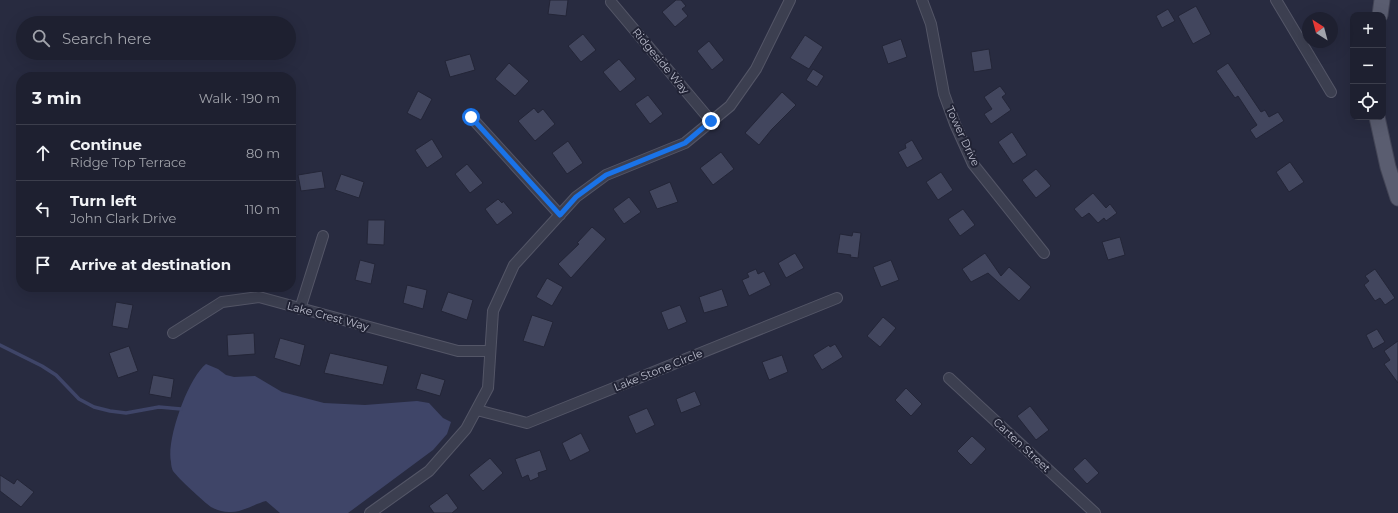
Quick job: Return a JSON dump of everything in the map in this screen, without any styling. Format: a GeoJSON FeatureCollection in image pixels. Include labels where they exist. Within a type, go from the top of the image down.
{"type":"FeatureCollection","features":[{"type":"Feature","properties":{"kind":"main road"},"geometry":{"type":"LineString","coordinates":[[1380,12],[1382,0]]}},
{"type":"Feature","properties":{"kind":"main road"},"geometry":{"type":"LineString","coordinates":[[1378,120],[1388,167],[1398,198]]}},
{"type":"Feature","properties":{"kind":"street"},"geometry":{"type":"LineString","coordinates":[[370,513],[429,471],[466,429],[488,388],[492,310],[514,265],[576,197],[606,175],[685,143],[730,106],[756,68],[790,0]]}},
{"type":"Feature","properties":{"kind":"street","name":"Tower Drive"},"geometry":{"type":"LineString","coordinates":[[922,0],[931,24],[944,94],[973,164],[1044,253]]}},
{"type":"Feature","properties":{"kind":"street"},"geometry":{"type":"LineString","coordinates":[[1276,0],[1331,92]]}},
{"type":"Feature","properties":{"kind":"street","name":"Ridgeside Way"},"geometry":{"type":"LineString","coordinates":[[610,2],[711,121]]}},
{"type":"Feature","properties":{"kind":"street"},"geometry":{"type":"LineString","coordinates":[[471,117],[560,215]]}},
{"type":"Feature","properties":{"kind":"street"},"geometry":{"type":"LineString","coordinates":[[300,308],[323,236]]}},
{"type":"Feature","properties":{"kind":"street","name":"Lake Crest Way"},"geometry":{"type":"LineString","coordinates":[[173,333],[222,302],[259,297],[458,351],[490,351]]}},
{"type":"Feature","properties":{"kind":"street","name":"Lake Stone Circle"},"geometry":{"type":"LineString","coordinates":[[477,410],[527,423],[837,298]]}},
{"type":"Feature","properties":{"kind":"street","name":"Carten Street"},"geometry":{"type":"LineString","coordinates":[[949,378],[1095,513]]}},
{"type":"Feature","properties":{"kind":"water"},"geometry":{"type":"Polygon","coordinates":[[[206,364],[218,369],[226,375],[234,377],[255,376],[282,392],[324,403],[365,405],[417,401],[429,403],[443,418],[451,422],[447,434],[433,450],[348,513],[280,513],[266,501],[243,510],[234,512],[222,511],[211,507],[185,484],[173,471],[171,464],[170,452],[172,439],[180,410],[192,382],[199,371],[206,364]]]}},
{"type":"Feature","properties":{"kind":"building"},"geometry":{"type":"Polygon","coordinates":[[[550,0],[568,0],[566,16],[548,14],[550,0]]]}},
{"type":"Feature","properties":{"kind":"building"},"geometry":{"type":"Polygon","coordinates":[[[676,0],[681,0],[686,6],[682,9],[688,16],[675,27],[662,12],[676,0]]]}},
{"type":"Feature","properties":{"kind":"building"},"geometry":{"type":"Polygon","coordinates":[[[1196,6],[1211,34],[1193,44],[1178,16],[1196,6]]]}},
{"type":"Feature","properties":{"kind":"building"},"geometry":{"type":"Polygon","coordinates":[[[1168,9],[1175,21],[1162,28],[1156,16],[1168,9]]]}},
{"type":"Feature","properties":{"kind":"building"},"geometry":{"type":"Polygon","coordinates":[[[583,34],[596,50],[581,62],[568,46],[583,34]]]}},
{"type":"Feature","properties":{"kind":"building"},"geometry":{"type":"Polygon","coordinates":[[[805,35],[823,47],[809,69],[790,58],[805,35]]]}},
{"type":"Feature","properties":{"kind":"building"},"geometry":{"type":"Polygon","coordinates":[[[901,39],[907,57],[888,64],[882,46],[901,39]]]}},
{"type":"Feature","properties":{"kind":"building"},"geometry":{"type":"Polygon","coordinates":[[[709,41],[724,60],[712,70],[697,51],[709,41]]]}},
{"type":"Feature","properties":{"kind":"building"},"geometry":{"type":"Polygon","coordinates":[[[989,49],[992,69],[974,72],[971,52],[989,49]]]}},
{"type":"Feature","properties":{"kind":"building"},"geometry":{"type":"Polygon","coordinates":[[[470,54],[475,70],[450,77],[445,61],[470,54]]]}},
{"type":"Feature","properties":{"kind":"building"},"geometry":{"type":"Polygon","coordinates":[[[619,59],[636,79],[620,92],[603,72],[619,59]]]}},
{"type":"Feature","properties":{"kind":"building"},"geometry":{"type":"Polygon","coordinates":[[[509,63],[529,81],[515,96],[495,79],[509,63]]]}},
{"type":"Feature","properties":{"kind":"building"},"geometry":{"type":"Polygon","coordinates":[[[1228,63],[1261,112],[1265,110],[1269,117],[1278,112],[1284,121],[1256,139],[1250,130],[1257,125],[1238,96],[1235,98],[1216,71],[1228,63]]]}},
{"type":"Feature","properties":{"kind":"building"},"geometry":{"type":"Polygon","coordinates":[[[813,69],[824,76],[817,87],[806,80],[813,69]]]}},
{"type":"Feature","properties":{"kind":"building"},"geometry":{"type":"Polygon","coordinates":[[[1000,86],[1006,94],[1002,97],[1011,110],[991,124],[984,114],[992,109],[984,97],[1000,86]]]}},
{"type":"Feature","properties":{"kind":"building"},"geometry":{"type":"Polygon","coordinates":[[[418,91],[432,99],[421,120],[407,113],[418,91]]]}},
{"type":"Feature","properties":{"kind":"building"},"geometry":{"type":"Polygon","coordinates":[[[782,92],[796,105],[772,129],[759,145],[745,133],[782,92]]]}},
{"type":"Feature","properties":{"kind":"building"},"geometry":{"type":"Polygon","coordinates":[[[648,95],[663,114],[650,124],[635,104],[648,95]]]}},
{"type":"Feature","properties":{"kind":"building"},"geometry":{"type":"Polygon","coordinates":[[[534,108],[538,113],[543,109],[555,124],[535,141],[518,121],[534,108]]]}},
{"type":"Feature","properties":{"kind":"building"},"geometry":{"type":"Polygon","coordinates":[[[1012,132],[1027,155],[1013,164],[998,142],[1012,132]]]}},
{"type":"Feature","properties":{"kind":"building"},"geometry":{"type":"Polygon","coordinates":[[[432,139],[443,157],[427,168],[415,150],[432,139]]]}},
{"type":"Feature","properties":{"kind":"building"},"geometry":{"type":"Polygon","coordinates":[[[912,140],[923,159],[907,168],[898,152],[906,148],[905,144],[912,140]]]}},
{"type":"Feature","properties":{"kind":"building"},"geometry":{"type":"Polygon","coordinates":[[[568,141],[583,163],[567,174],[552,153],[568,141]]]}},
{"type":"Feature","properties":{"kind":"building"},"geometry":{"type":"Polygon","coordinates":[[[721,152],[734,169],[713,185],[700,168],[721,152]]]}},
{"type":"Feature","properties":{"kind":"building"},"geometry":{"type":"Polygon","coordinates":[[[1290,162],[1304,182],[1289,192],[1276,172],[1290,162]]]}},
{"type":"Feature","properties":{"kind":"building"},"geometry":{"type":"Polygon","coordinates":[[[467,164],[483,183],[470,193],[455,174],[467,164]]]}},
{"type":"Feature","properties":{"kind":"building"},"geometry":{"type":"Polygon","coordinates":[[[1036,169],[1051,186],[1036,198],[1022,180],[1036,169]]]}},
{"type":"Feature","properties":{"kind":"building"},"geometry":{"type":"Polygon","coordinates":[[[322,171],[325,188],[301,191],[298,175],[322,171]]]}},
{"type":"Feature","properties":{"kind":"building"},"geometry":{"type":"Polygon","coordinates":[[[941,172],[953,190],[938,200],[926,182],[941,172]]]}},
{"type":"Feature","properties":{"kind":"building"},"geometry":{"type":"Polygon","coordinates":[[[341,174],[364,182],[359,198],[335,190],[341,174]]]}},
{"type":"Feature","properties":{"kind":"building"},"geometry":{"type":"Polygon","coordinates":[[[670,182],[678,202],[657,209],[649,191],[670,182]]]}},
{"type":"Feature","properties":{"kind":"building"},"geometry":{"type":"Polygon","coordinates":[[[1093,193],[1106,208],[1110,204],[1117,213],[1106,221],[1104,218],[1098,223],[1089,213],[1082,218],[1074,209],[1093,193]]]}},
{"type":"Feature","properties":{"kind":"building"},"geometry":{"type":"Polygon","coordinates":[[[629,197],[641,212],[624,224],[613,209],[629,197]]]}},
{"type":"Feature","properties":{"kind":"building"},"geometry":{"type":"Polygon","coordinates":[[[498,199],[502,203],[503,201],[513,213],[497,225],[485,209],[498,199]]]}},
{"type":"Feature","properties":{"kind":"building"},"geometry":{"type":"Polygon","coordinates":[[[963,209],[975,225],[960,236],[948,219],[963,209]]]}},
{"type":"Feature","properties":{"kind":"building"},"geometry":{"type":"Polygon","coordinates":[[[368,220],[385,220],[384,245],[367,244],[368,220]]]}},
{"type":"Feature","properties":{"kind":"building"},"geometry":{"type":"Polygon","coordinates":[[[592,227],[606,239],[571,278],[558,264],[579,244],[577,243],[592,227]]]}},
{"type":"Feature","properties":{"kind":"building"},"geometry":{"type":"Polygon","coordinates":[[[853,232],[861,233],[858,258],[850,257],[851,255],[837,253],[840,234],[852,236],[853,232]]]}},
{"type":"Feature","properties":{"kind":"building"},"geometry":{"type":"Polygon","coordinates":[[[1120,237],[1125,255],[1108,260],[1102,242],[1120,237]]]}},
{"type":"Feature","properties":{"kind":"building"},"geometry":{"type":"Polygon","coordinates":[[[795,253],[804,268],[786,278],[778,263],[795,253]]]}},
{"type":"Feature","properties":{"kind":"building"},"geometry":{"type":"Polygon","coordinates":[[[985,253],[1001,276],[1009,267],[1031,287],[1019,301],[988,273],[971,282],[962,269],[985,253]]]}},
{"type":"Feature","properties":{"kind":"building"},"geometry":{"type":"Polygon","coordinates":[[[360,260],[375,264],[371,284],[355,280],[360,260]]]}},
{"type":"Feature","properties":{"kind":"building"},"geometry":{"type":"Polygon","coordinates":[[[891,260],[899,280],[881,287],[873,267],[891,260]]]}},
{"type":"Feature","properties":{"kind":"building"},"geometry":{"type":"Polygon","coordinates":[[[756,269],[758,274],[764,271],[771,285],[749,296],[742,280],[749,277],[747,273],[756,269]]]}},
{"type":"Feature","properties":{"kind":"building"},"geometry":{"type":"Polygon","coordinates":[[[1375,269],[1395,298],[1385,305],[1380,298],[1375,301],[1364,285],[1369,281],[1365,276],[1375,269]]]}},
{"type":"Feature","properties":{"kind":"building"},"geometry":{"type":"Polygon","coordinates":[[[547,278],[563,287],[552,306],[536,297],[547,278]]]}},
{"type":"Feature","properties":{"kind":"building"},"geometry":{"type":"Polygon","coordinates":[[[407,285],[427,290],[423,309],[403,303],[407,285]]]}},
{"type":"Feature","properties":{"kind":"building"},"geometry":{"type":"Polygon","coordinates":[[[722,289],[728,306],[704,313],[699,297],[722,289]]]}},
{"type":"Feature","properties":{"kind":"building"},"geometry":{"type":"Polygon","coordinates":[[[448,292],[473,300],[467,320],[441,311],[448,292]]]}},
{"type":"Feature","properties":{"kind":"building"},"geometry":{"type":"Polygon","coordinates":[[[116,302],[133,305],[128,329],[112,326],[116,302]]]}},
{"type":"Feature","properties":{"kind":"building"},"geometry":{"type":"Polygon","coordinates":[[[680,305],[687,322],[668,330],[661,312],[680,305]]]}},
{"type":"Feature","properties":{"kind":"building"},"geometry":{"type":"Polygon","coordinates":[[[532,315],[553,322],[544,347],[523,341],[532,315]]]}},
{"type":"Feature","properties":{"kind":"building"},"geometry":{"type":"Polygon","coordinates":[[[883,317],[896,328],[880,347],[867,336],[883,317]]]}},
{"type":"Feature","properties":{"kind":"building"},"geometry":{"type":"Polygon","coordinates":[[[1377,329],[1385,342],[1373,349],[1366,335],[1377,329]]]}},
{"type":"Feature","properties":{"kind":"building"},"geometry":{"type":"Polygon","coordinates":[[[254,333],[255,354],[228,356],[227,335],[254,333]]]}},
{"type":"Feature","properties":{"kind":"building"},"geometry":{"type":"Polygon","coordinates":[[[280,338],[305,345],[300,366],[274,358],[280,338]]]}},
{"type":"Feature","properties":{"kind":"building"},"geometry":{"type":"Polygon","coordinates":[[[1398,341],[1398,383],[1384,364],[1390,360],[1384,351],[1398,341]]]}},
{"type":"Feature","properties":{"kind":"building"},"geometry":{"type":"Polygon","coordinates":[[[835,344],[843,357],[822,370],[813,355],[829,345],[830,347],[835,344]]]}},
{"type":"Feature","properties":{"kind":"building"},"geometry":{"type":"Polygon","coordinates":[[[129,346],[138,371],[118,378],[109,353],[129,346]]]}},
{"type":"Feature","properties":{"kind":"building"},"geometry":{"type":"Polygon","coordinates":[[[330,353],[388,366],[383,385],[324,373],[330,353]]]}},
{"type":"Feature","properties":{"kind":"building"},"geometry":{"type":"Polygon","coordinates":[[[782,355],[788,372],[769,380],[762,362],[782,355]]]}},
{"type":"Feature","properties":{"kind":"building"},"geometry":{"type":"Polygon","coordinates":[[[421,373],[445,380],[440,396],[416,389],[421,373]]]}},
{"type":"Feature","properties":{"kind":"building"},"geometry":{"type":"Polygon","coordinates":[[[153,375],[174,379],[171,398],[149,394],[153,375]]]}},
{"type":"Feature","properties":{"kind":"building"},"geometry":{"type":"Polygon","coordinates":[[[906,388],[922,404],[911,416],[895,400],[906,388]]]}},
{"type":"Feature","properties":{"kind":"building"},"geometry":{"type":"Polygon","coordinates":[[[695,391],[701,405],[681,413],[676,399],[695,391]]]}},
{"type":"Feature","properties":{"kind":"building"},"geometry":{"type":"Polygon","coordinates":[[[1030,406],[1049,430],[1036,440],[1017,416],[1030,406]]]}},
{"type":"Feature","properties":{"kind":"building"},"geometry":{"type":"Polygon","coordinates":[[[647,408],[655,425],[636,434],[628,416],[647,408]]]}},
{"type":"Feature","properties":{"kind":"building"},"geometry":{"type":"Polygon","coordinates":[[[581,433],[590,451],[570,461],[562,443],[581,433]]]}},
{"type":"Feature","properties":{"kind":"building"},"geometry":{"type":"Polygon","coordinates":[[[972,436],[986,449],[971,465],[957,451],[972,436]]]}},
{"type":"Feature","properties":{"kind":"building"},"geometry":{"type":"Polygon","coordinates":[[[540,450],[547,470],[538,473],[539,477],[530,481],[528,475],[522,478],[515,459],[540,450]]]}},
{"type":"Feature","properties":{"kind":"building"},"geometry":{"type":"Polygon","coordinates":[[[490,458],[503,473],[483,491],[469,475],[490,458]]]}},
{"type":"Feature","properties":{"kind":"building"},"geometry":{"type":"Polygon","coordinates":[[[1085,458],[1099,473],[1087,484],[1073,469],[1085,458]]]}},
{"type":"Feature","properties":{"kind":"building"},"geometry":{"type":"Polygon","coordinates":[[[0,475],[14,484],[17,479],[34,492],[21,507],[0,491],[0,475]]]}},
{"type":"Feature","properties":{"kind":"building"},"geometry":{"type":"Polygon","coordinates":[[[447,493],[458,508],[452,513],[434,513],[429,506],[447,493]]]}},
{"type":"Feature","properties":{"kind":"waterway"},"geometry":{"type":"LineString","coordinates":[[0,345],[42,366],[56,375],[79,399],[94,407],[126,413],[159,407],[181,409]]}},
{"type":"Feature","properties":{"kind":"route"},"geometry":{"type":"LineString","coordinates":[[471,117],[560,215],[576,197],[606,175],[685,143],[711,121]]}}]}
